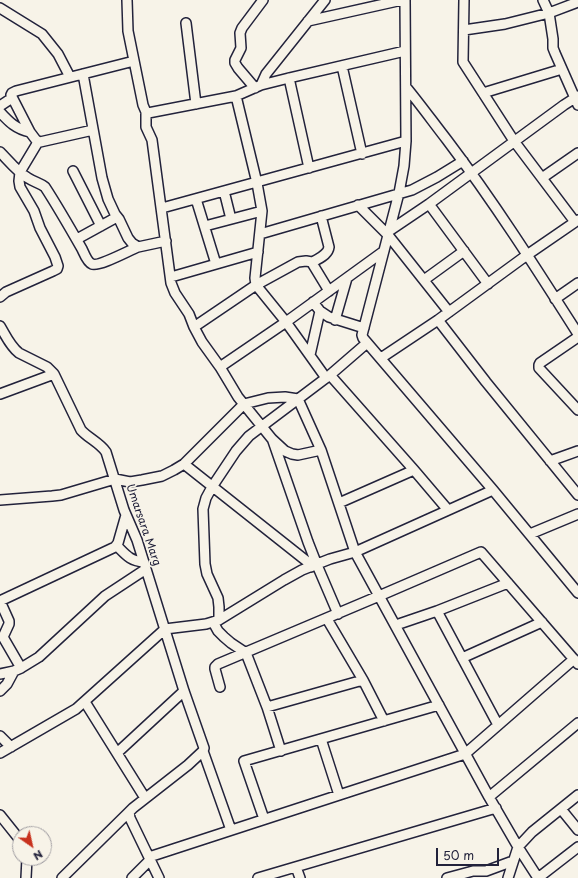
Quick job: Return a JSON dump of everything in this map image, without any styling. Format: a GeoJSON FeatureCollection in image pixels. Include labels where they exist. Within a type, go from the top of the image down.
{"type":"FeatureCollection","features":[{"type":"Feature","properties":{"kind":"street"},"geometry":{"type":"LineString","coordinates":[[127,0],[128,30],[143,104],[146,112],[146,127],[152,140],[171,283],[175,293],[189,314],[202,342],[220,367],[238,397],[272,440],[285,451],[292,454],[298,455],[321,450]]}},
{"type":"Feature","properties":{"kind":"street"},"geometry":{"type":"LineString","coordinates":[[258,86],[238,68],[235,60],[241,48],[240,37],[242,28],[263,0]]}},
{"type":"Feature","properties":{"kind":"street"},"geometry":{"type":"LineString","coordinates":[[258,86],[325,0]]}},
{"type":"Feature","properties":{"kind":"street"},"geometry":{"type":"LineString","coordinates":[[308,21],[403,0],[406,51],[406,141],[404,166],[399,193],[362,335],[367,343],[530,534],[578,594]]}},
{"type":"Feature","properties":{"kind":"street"},"geometry":{"type":"LineString","coordinates":[[380,358],[438,320],[527,255],[577,221],[514,141],[463,62],[464,0]]}},
{"type":"Feature","properties":{"kind":"street"},"geometry":{"type":"LineString","coordinates":[[389,233],[514,141],[577,99],[553,48],[554,39],[549,13],[542,0]]}},
{"type":"Feature","properties":{"kind":"street"},"geometry":{"type":"LineString","coordinates":[[464,30],[501,25],[549,13],[578,2]]}},
{"type":"Feature","properties":{"kind":"street"},"geometry":{"type":"LineString","coordinates":[[0,8],[42,34],[58,54],[70,77]]}},
{"type":"Feature","properties":{"kind":"street"},"geometry":{"type":"LineString","coordinates":[[186,23],[196,104]]}},
{"type":"Feature","properties":{"kind":"street"},"geometry":{"type":"LineString","coordinates":[[146,112],[148,113],[236,96],[258,86],[406,51]]}},
{"type":"Feature","properties":{"kind":"street"},"geometry":{"type":"LineString","coordinates":[[38,142],[30,132],[12,98],[12,93],[134,61]]}},
{"type":"Feature","properties":{"kind":"street"},"geometry":{"type":"LineString","coordinates":[[342,66],[362,154]]}},
{"type":"Feature","properties":{"kind":"street"},"geometry":{"type":"LineString","coordinates":[[483,93],[562,68]]}},
{"type":"Feature","properties":{"kind":"street"},"geometry":{"type":"LineString","coordinates":[[83,74],[105,191],[128,238],[138,247]]}},
{"type":"Feature","properties":{"kind":"street"},"geometry":{"type":"LineString","coordinates":[[289,78],[309,168]]}},
{"type":"Feature","properties":{"kind":"street"},"geometry":{"type":"LineString","coordinates":[[406,87],[463,161],[527,255],[578,334]]}},
{"type":"Feature","properties":{"kind":"street"},"geometry":{"type":"LineString","coordinates":[[236,96],[257,182],[262,211],[255,278],[256,285],[310,355],[414,470],[448,510]]}},
{"type":"Feature","properties":{"kind":"street"},"geometry":{"type":"LineString","coordinates":[[0,106],[12,98]]}},
{"type":"Feature","properties":{"kind":"street"},"geometry":{"type":"LineString","coordinates":[[0,112],[14,126],[23,131],[30,132]]}},
{"type":"Feature","properties":{"kind":"street"},"geometry":{"type":"LineString","coordinates":[[38,142],[93,130]]}},
{"type":"Feature","properties":{"kind":"street"},"geometry":{"type":"LineString","coordinates":[[162,208],[406,141]]}},
{"type":"Feature","properties":{"kind":"street"},"geometry":{"type":"LineString","coordinates":[[0,297],[6,292],[57,269],[58,266],[40,228],[37,217],[20,186],[19,181],[20,172],[38,142]]}},
{"type":"Feature","properties":{"kind":"street"},"geometry":{"type":"LineString","coordinates":[[0,152],[20,172],[45,187],[77,239],[88,261],[92,264],[104,262],[138,247],[166,241]]}},
{"type":"Feature","properties":{"kind":"street"},"geometry":{"type":"LineString","coordinates":[[542,178],[578,153]]}},
{"type":"Feature","properties":{"kind":"street"},"geometry":{"type":"LineString","coordinates":[[260,234],[412,190],[437,178],[463,161]]}},
{"type":"Feature","properties":{"kind":"street"},"geometry":{"type":"LineString","coordinates":[[73,171],[101,226]]}},
{"type":"Feature","properties":{"kind":"street"},"geometry":{"type":"LineString","coordinates":[[224,191],[231,219]]}},
{"type":"Feature","properties":{"kind":"street"},"geometry":{"type":"LineString","coordinates":[[196,199],[216,264]]}},
{"type":"Feature","properties":{"kind":"street"},"geometry":{"type":"LineString","coordinates":[[429,204],[488,284]]}},
{"type":"Feature","properties":{"kind":"street"},"geometry":{"type":"LineString","coordinates":[[358,205],[389,233],[449,312]]}},
{"type":"Feature","properties":{"kind":"street"},"geometry":{"type":"LineString","coordinates":[[205,226],[262,211]]}},
{"type":"Feature","properties":{"kind":"street"},"geometry":{"type":"LineString","coordinates":[[312,262],[326,254],[329,247],[321,216]]}},
{"type":"Feature","properties":{"kind":"street"},"geometry":{"type":"LineString","coordinates":[[77,239],[117,217]]}},
{"type":"Feature","properties":{"kind":"street"},"geometry":{"type":"LineString","coordinates":[[220,367],[286,322],[384,251]]}},
{"type":"Feature","properties":{"kind":"street"},"geometry":{"type":"LineString","coordinates":[[424,280],[464,251]]}},
{"type":"Feature","properties":{"kind":"street"},"geometry":{"type":"LineString","coordinates":[[171,277],[258,252]]}},
{"type":"Feature","properties":{"kind":"street"},"geometry":{"type":"LineString","coordinates":[[194,327],[256,285],[298,262],[306,260],[312,262],[329,291]]}},
{"type":"Feature","properties":{"kind":"street"},"geometry":{"type":"LineString","coordinates":[[335,320],[347,278]]}},
{"type":"Feature","properties":{"kind":"street"},"geometry":{"type":"LineString","coordinates":[[555,298],[578,283]]}},
{"type":"Feature","properties":{"kind":"street"},"geometry":{"type":"LineString","coordinates":[[312,302],[320,311],[335,320],[364,328]]}},
{"type":"Feature","properties":{"kind":"street"},"geometry":{"type":"LineString","coordinates":[[310,355],[320,311]]}},
{"type":"Feature","properties":{"kind":"street"},"geometry":{"type":"LineString","coordinates":[[438,320],[486,382],[578,494]]}},
{"type":"Feature","properties":{"kind":"street"},"geometry":{"type":"LineString","coordinates":[[0,326],[11,346],[16,351],[48,367],[54,374],[0,394]]}},
{"type":"Feature","properties":{"kind":"street"},"geometry":{"type":"LineString","coordinates":[[578,337],[540,363],[539,368],[578,410]]}},
{"type":"Feature","properties":{"kind":"street"},"geometry":{"type":"LineString","coordinates":[[281,751],[267,707],[246,653],[231,643],[218,631],[216,621],[219,607],[218,598],[207,574],[205,564],[203,509],[206,498],[212,486],[236,451],[249,436],[328,376],[367,343]]}},
{"type":"Feature","properties":{"kind":"street","name":"Umarsara Marg"},"geometry":{"type":"LineString","coordinates":[[54,374],[81,430],[106,452],[126,515],[135,534],[184,691],[204,748],[203,751],[231,830]]}},
{"type":"Feature","properties":{"kind":"street"},"geometry":{"type":"LineString","coordinates":[[0,500],[52,496],[115,479],[130,482],[162,476],[184,464],[244,404],[268,398],[285,397],[298,399]]}},
{"type":"Feature","properties":{"kind":"street"},"geometry":{"type":"LineString","coordinates":[[298,399],[321,450],[355,552],[396,624],[465,754],[518,847],[538,878],[578,847]]}},
{"type":"Feature","properties":{"kind":"street"},"geometry":{"type":"LineString","coordinates":[[272,440],[314,566],[338,614]]}},
{"type":"Feature","properties":{"kind":"street"},"geometry":{"type":"LineString","coordinates":[[550,461],[578,451]]}},
{"type":"Feature","properties":{"kind":"street"},"geometry":{"type":"LineString","coordinates":[[184,464],[314,566]]}},
{"type":"Feature","properties":{"kind":"street"},"geometry":{"type":"LineString","coordinates":[[339,503],[414,470]]}},
{"type":"Feature","properties":{"kind":"street"},"geometry":{"type":"LineString","coordinates":[[0,753],[76,709],[165,629],[216,621],[284,580],[330,559],[355,552],[493,490]]}},
{"type":"Feature","properties":{"kind":"street"},"geometry":{"type":"LineString","coordinates":[[530,534],[578,514]]}},
{"type":"Feature","properties":{"kind":"street"},"geometry":{"type":"LineString","coordinates":[[18,669],[3,637],[9,621],[0,601],[117,546],[126,515]]}},
{"type":"Feature","properties":{"kind":"street"},"geometry":{"type":"LineString","coordinates":[[0,674],[18,669],[39,657],[106,596],[145,565],[126,556],[117,546]]}},
{"type":"Feature","properties":{"kind":"street"},"geometry":{"type":"LineString","coordinates":[[132,878],[150,858],[264,819],[465,754],[576,661],[481,552],[327,619],[218,664],[215,667],[215,670],[220,687]]}},
{"type":"Feature","properties":{"kind":"street"},"geometry":{"type":"LineString","coordinates":[[396,624],[437,611],[508,583]]}},
{"type":"Feature","properties":{"kind":"street"},"geometry":{"type":"LineString","coordinates":[[437,611],[498,725]]}},
{"type":"Feature","properties":{"kind":"street"},"geometry":{"type":"LineString","coordinates":[[327,619],[363,680],[384,721]]}},
{"type":"Feature","properties":{"kind":"street"},"geometry":{"type":"LineString","coordinates":[[462,658],[542,622]]}},
{"type":"Feature","properties":{"kind":"street"},"geometry":{"type":"LineString","coordinates":[[0,691],[18,669]]}},
{"type":"Feature","properties":{"kind":"street"},"geometry":{"type":"LineString","coordinates":[[267,707],[363,680]]}},
{"type":"Feature","properties":{"kind":"street"},"geometry":{"type":"LineString","coordinates":[[117,753],[184,691]]}},
{"type":"Feature","properties":{"kind":"street"},"geometry":{"type":"LineString","coordinates":[[85,702],[145,798]]}},
{"type":"Feature","properties":{"kind":"street"},"geometry":{"type":"LineString","coordinates":[[264,819],[244,761],[439,705]]}},
{"type":"Feature","properties":{"kind":"street"},"geometry":{"type":"LineString","coordinates":[[489,797],[578,723]]}},
{"type":"Feature","properties":{"kind":"street"},"geometry":{"type":"LineString","coordinates":[[0,736],[11,747]]}},
{"type":"Feature","properties":{"kind":"street"},"geometry":{"type":"LineString","coordinates":[[321,740],[339,795]]}},
{"type":"Feature","properties":{"kind":"street"},"geometry":{"type":"LineString","coordinates":[[62,878],[133,808],[188,765],[203,751]]}},
{"type":"Feature","properties":{"kind":"street"},"geometry":{"type":"LineString","coordinates":[[508,878],[518,847],[532,832],[578,795]]}},
{"type":"Feature","properties":{"kind":"street"},"geometry":{"type":"LineString","coordinates":[[258,878],[496,808]]}},
{"type":"Feature","properties":{"kind":"street"},"geometry":{"type":"LineString","coordinates":[[561,809],[578,830]]}},
{"type":"Feature","properties":{"kind":"street"},"geometry":{"type":"LineString","coordinates":[[130,812],[130,818],[159,878]]}},
{"type":"Feature","properties":{"kind":"street"},"geometry":{"type":"LineString","coordinates":[[0,815],[12,830]]}},
{"type":"Feature","properties":{"kind":"street"},"geometry":{"type":"LineString","coordinates":[[448,878],[473,871],[487,874],[513,861]]}},
{"type":"Feature","properties":{"kind":"street"},"geometry":{"type":"LineString","coordinates":[[26,878],[27,866]]}},
{"type":"Feature","properties":{"kind":"street"},"geometry":{"type":"LineString","coordinates":[[296,867],[300,878]]}}]}
